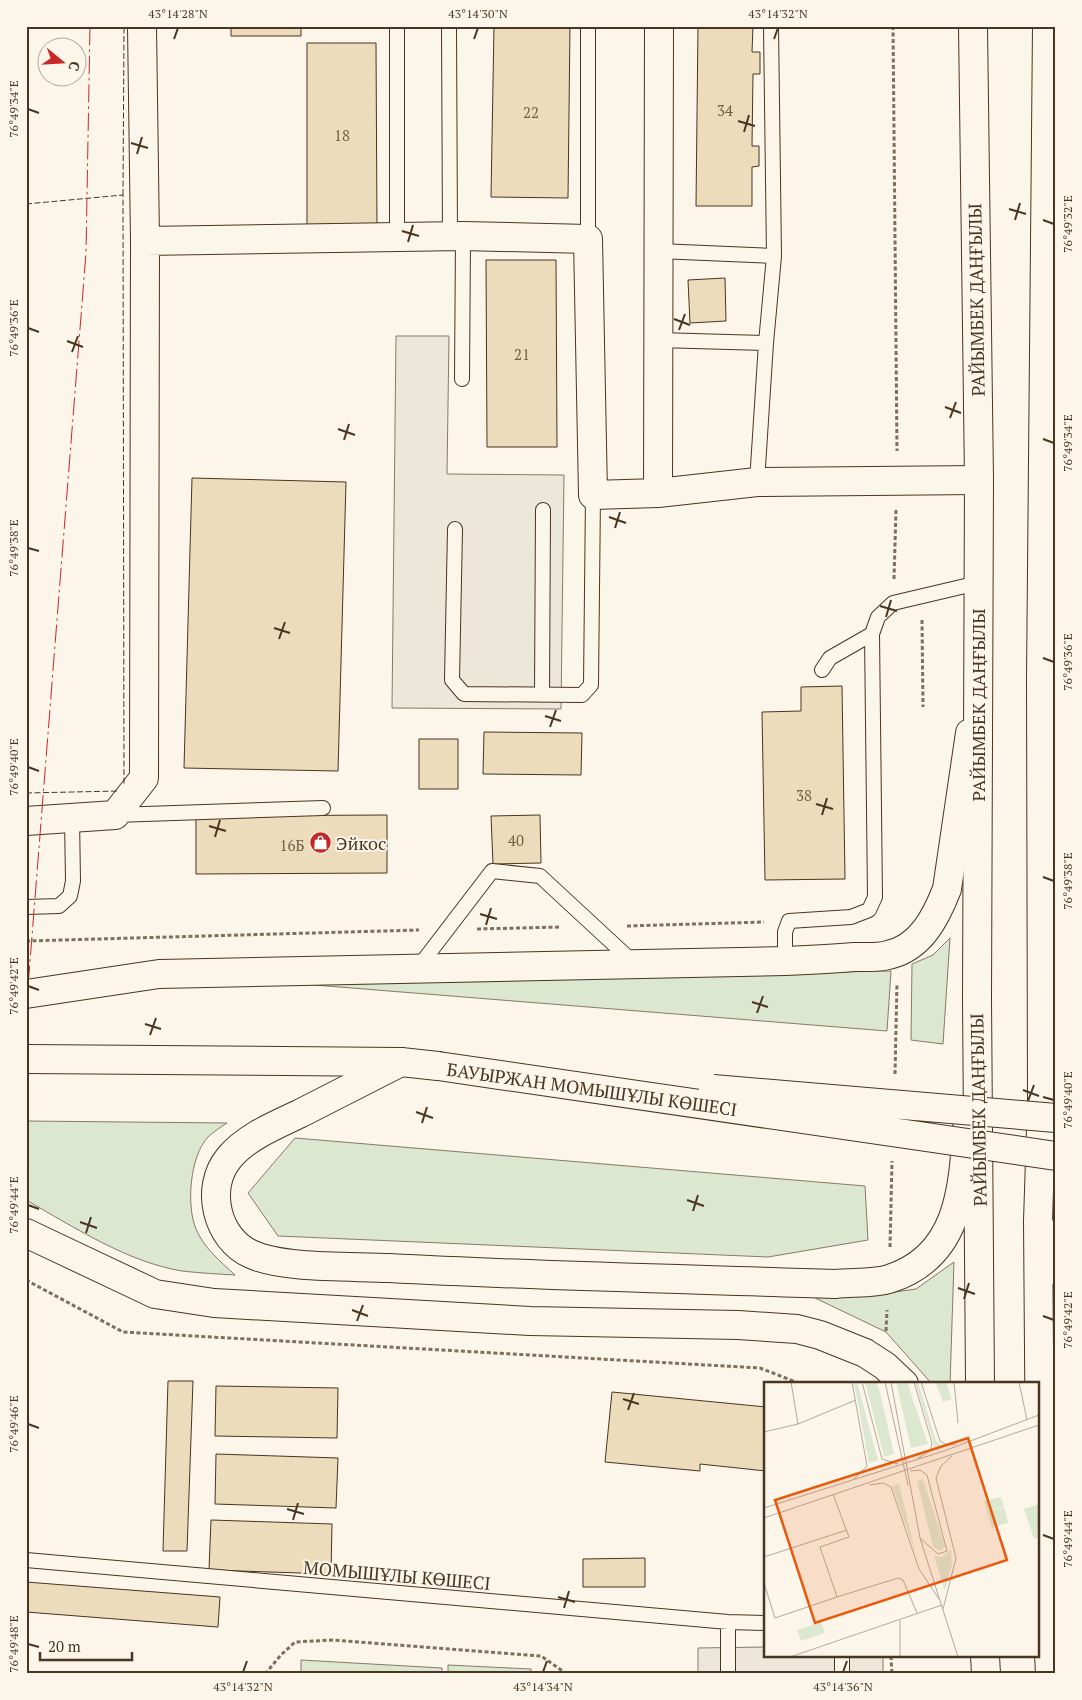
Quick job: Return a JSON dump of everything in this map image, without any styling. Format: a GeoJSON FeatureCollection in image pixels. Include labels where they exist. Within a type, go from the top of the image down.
{"type":"FeatureCollection","features":[{"type":"Feature","properties":{"kind":"main road"},"geometry":{"type":"LineString","coordinates":[[26,821],[115,815],[144,778],[145,241],[142,26]]}},
{"type":"Feature","properties":{"kind":"main road"},"geometry":{"type":"LineString","coordinates":[[658,493],[659,26]]}},
{"type":"Feature","properties":{"kind":"main road","name":"РАЙЫМБЕК ДАҢҒЫЛЫ"},"geometry":{"type":"LineString","coordinates":[[973,26],[979,480],[977,999],[980,1382]]}},
{"type":"Feature","properties":{"kind":"main road"},"geometry":{"type":"LineString","coordinates":[[1047,26],[1052,142],[1050,395],[1040,679],[1049,1108]]}},
{"type":"Feature","properties":{"kind":"main road"},"geometry":{"type":"LineString","coordinates":[[145,241],[456,236],[588,239],[593,495],[658,493],[757,482],[979,480]]}},
{"type":"Feature","properties":{"kind":"main road"},"geometry":{"type":"LineString","coordinates":[[1040,679],[1056,705]]}},
{"type":"Feature","properties":{"kind":"main road"},"geometry":{"type":"LineString","coordinates":[[26,994],[159,974],[784,961],[887,956],[908,948],[933,920],[947,889],[978,680]]}},
{"type":"Feature","properties":{"kind":"main road"},"geometry":{"type":"LineString","coordinates":[[401,1062],[262,1132],[229,1158],[221,1169],[216,1202],[223,1229],[229,1239],[251,1255],[283,1263],[836,1284],[888,1279],[923,1262],[946,1237],[956,1211],[965,1165],[977,999]]}},
{"type":"Feature","properties":{"kind":"main road"},"geometry":{"type":"LineString","coordinates":[[1039,1382],[1038,1221],[1056,1056]]}},
{"type":"Feature","properties":{"kind":"main road"},"geometry":{"type":"LineString","coordinates":[[26,1059],[401,1062],[438,1066]]}},
{"type":"Feature","properties":{"kind":"main road","name":"БАУЫРЖАН МОМЫШҰЛЫ КӨШЕСІ"},"geometry":{"type":"LineString","coordinates":[[438,1066],[1049,1108]]}},
{"type":"Feature","properties":{"kind":"main road","name":"БАУЫРЖАН МОМЫШҰЛЫ КӨШЕСІ"},"geometry":{"type":"LineString","coordinates":[[438,1066],[1056,1156]]}},
{"type":"Feature","properties":{"kind":"main road"},"geometry":{"type":"LineString","coordinates":[[1038,1221],[1056,1270]]}},
{"type":"Feature","properties":{"kind":"main road"},"geometry":{"type":"LineString","coordinates":[[26,1233],[155,1294],[214,1303],[520,1320],[738,1325],[797,1329],[820,1335],[865,1353],[885,1366],[902,1382]]}},
{"type":"Feature","properties":{"kind":"main road"},"geometry":{"type":"LineString","coordinates":[[1040,1479],[1051,1674]]}},
{"type":"Feature","properties":{"kind":"main road"},"geometry":{"type":"LineString","coordinates":[[1051,1674],[1056,1631]]}},
{"type":"Feature","properties":{"kind":"main road"},"geometry":{"type":"LineString","coordinates":[[985,1658],[986,1674]]}},
{"type":"Feature","properties":{"kind":"lane"},"geometry":{"type":"LineString","coordinates":[[397,26],[398,237]]}},
{"type":"Feature","properties":{"kind":"lane"},"geometry":{"type":"LineString","coordinates":[[449,26],[462,379]]}},
{"type":"Feature","properties":{"kind":"lane"},"geometry":{"type":"LineString","coordinates":[[588,26],[588,239]]}},
{"type":"Feature","properties":{"kind":"lane"},"geometry":{"type":"LineString","coordinates":[[757,482],[774,256],[771,26]]}},
{"type":"Feature","properties":{"kind":"lane"},"geometry":{"type":"LineString","coordinates":[[658,251],[774,256]]}},
{"type":"Feature","properties":{"kind":"lane"},"geometry":{"type":"LineString","coordinates":[[658,340],[766,343]]}},
{"type":"Feature","properties":{"kind":"lane"},"geometry":{"type":"LineString","coordinates":[[455,529],[452,680],[464,694],[582,695],[591,685],[593,495]]}},
{"type":"Feature","properties":{"kind":"lane"},"geometry":{"type":"LineString","coordinates":[[542,695],[543,510]]}},
{"type":"Feature","properties":{"kind":"lane"},"geometry":{"type":"LineString","coordinates":[[784,961],[785,932],[789,921],[851,916],[869,910],[875,897],[872,634],[878,617],[893,603],[978,583]]}},
{"type":"Feature","properties":{"kind":"lane"},"geometry":{"type":"LineString","coordinates":[[822,670],[830,658],[872,634]]}},
{"type":"Feature","properties":{"kind":"lane"},"geometry":{"type":"LineString","coordinates":[[115,815],[323,808]]}},
{"type":"Feature","properties":{"kind":"lane"},"geometry":{"type":"LineString","coordinates":[[26,907],[59,906],[70,896],[73,881],[72,818]]}},
{"type":"Feature","properties":{"kind":"lane"},"geometry":{"type":"LineString","coordinates":[[417,969],[492,871],[540,876],[635,964]]}},
{"type":"Feature","properties":{"kind":"lane","name":"МОМЫШҰЛЫ КӨШЕСІ"},"geometry":{"type":"LineString","coordinates":[[26,1560],[728,1622],[764,1622]]}},
{"type":"Feature","properties":{"kind":"lane"},"geometry":{"type":"LineString","coordinates":[[728,1622],[728,1674]]}},
{"type":"Feature","properties":{"kind":"lane"},"geometry":{"type":"LineString","coordinates":[[842,1658],[842,1674]]}},
{"type":"Feature","properties":{"kind":"path"},"geometry":{"type":"LineString","coordinates":[[922,634],[923,707]]}},
{"type":"Feature","properties":{"kind":"path"},"geometry":{"type":"LineString","coordinates":[[26,940],[789,921]]}},
{"type":"Feature","properties":{"kind":"path"},"geometry":{"type":"LineString","coordinates":[[266,1674],[281,1654],[296,1642],[333,1640],[541,1656],[567,1674]]}},
{"type":"Feature","properties":{"kind":"path"},"geometry":{"type":"LineString","coordinates":[[891,1658],[892,1674]]}},
{"type":"Feature","properties":{"kind":"green space"},"geometry":{"type":"Polygon","coordinates":[[[950,938],[943,1044],[911,1040],[912,964],[933,955],[950,938]]]}},
{"type":"Feature","properties":{"kind":"green space"},"geometry":{"type":"Polygon","coordinates":[[[891,971],[887,1031],[277,982],[891,971]]]}},
{"type":"Feature","properties":{"kind":"green space"},"geometry":{"type":"Polygon","coordinates":[[[26,1121],[227,1123],[208,1137],[197,1156],[192,1181],[191,1207],[199,1236],[213,1254],[235,1275],[182,1271],[141,1260],[101,1242],[26,1200],[26,1121]]]}},
{"type":"Feature","properties":{"kind":"green space"},"geometry":{"type":"Polygon","coordinates":[[[295,1138],[865,1186],[868,1240],[768,1257],[278,1236],[248,1193],[295,1138]]]}},
{"type":"Feature","properties":{"kind":"green space"},"geometry":{"type":"Polygon","coordinates":[[[954,1262],[950,1382],[930,1382],[886,1332],[811,1296],[888,1293],[916,1289],[954,1262]]]}},
{"type":"Feature","properties":{"kind":"green space"},"geometry":{"type":"Polygon","coordinates":[[[301,1660],[442,1668],[442,1674],[301,1674],[301,1660]]]}},
{"type":"Feature","properties":{"kind":"green space"},"geometry":{"type":"Polygon","coordinates":[[[448,1665],[531,1669],[531,1674],[448,1674],[448,1665]]]}},
{"type":"Feature","properties":{"kind":"shaded area"},"geometry":{"type":"Polygon","coordinates":[[[396,336],[449,336],[447,474],[564,475],[561,709],[392,708],[396,336]]]}},
{"type":"Feature","properties":{"kind":"shaded area"},"geometry":{"type":"Polygon","coordinates":[[[764,1647],[764,1658],[883,1658],[883,1674],[698,1674],[698,1648],[764,1647]]]}},
{"type":"Feature","properties":{"kind":"building"},"geometry":{"type":"Polygon","coordinates":[[[231,26],[301,26],[301,36],[231,36],[231,26]]]}},
{"type":"Feature","properties":{"kind":"building"},"geometry":{"type":"Polygon","coordinates":[[[494,26],[570,26],[568,198],[491,197],[494,26]]]}},
{"type":"Feature","properties":{"kind":"building"},"geometry":{"type":"Polygon","coordinates":[[[698,26],[753,26],[752,52],[760,52],[760,74],[753,74],[752,146],[759,146],[759,166],[752,167],[752,206],[696,206],[698,26]]]}},
{"type":"Feature","properties":{"kind":"building"},"geometry":{"type":"Polygon","coordinates":[[[307,43],[376,43],[377,231],[307,232],[307,43]]]}},
{"type":"Feature","properties":{"kind":"building"},"geometry":{"type":"Polygon","coordinates":[[[486,260],[556,260],[557,447],[487,447],[486,260]]]}},
{"type":"Feature","properties":{"kind":"building"},"geometry":{"type":"Polygon","coordinates":[[[725,278],[726,321],[690,323],[688,280],[725,278]]]}},
{"type":"Feature","properties":{"kind":"building"},"geometry":{"type":"Polygon","coordinates":[[[192,478],[346,482],[338,771],[184,768],[192,478]]]}},
{"type":"Feature","properties":{"kind":"building"},"geometry":{"type":"Polygon","coordinates":[[[842,686],[845,879],[765,880],[762,712],[801,711],[801,687],[842,686]]]}},
{"type":"Feature","properties":{"kind":"building"},"geometry":{"type":"Polygon","coordinates":[[[484,732],[582,733],[581,775],[483,774],[484,732]]]}},
{"type":"Feature","properties":{"kind":"building"},"geometry":{"type":"Polygon","coordinates":[[[419,739],[458,739],[458,789],[419,789],[419,739]]]}},
{"type":"Feature","properties":{"kind":"building"},"geometry":{"type":"Polygon","coordinates":[[[387,815],[387,873],[196,874],[196,816],[387,815]]]}},
{"type":"Feature","properties":{"kind":"building"},"geometry":{"type":"Polygon","coordinates":[[[540,815],[541,863],[493,864],[491,816],[540,815]]]}},
{"type":"Feature","properties":{"kind":"building"},"geometry":{"type":"Polygon","coordinates":[[[168,1381],[193,1381],[187,1551],[163,1551],[168,1381]]]}},
{"type":"Feature","properties":{"kind":"building"},"geometry":{"type":"Polygon","coordinates":[[[216,1386],[338,1388],[337,1438],[215,1436],[216,1386]]]}},
{"type":"Feature","properties":{"kind":"building"},"geometry":{"type":"Polygon","coordinates":[[[612,1392],[764,1407],[764,1471],[700,1464],[700,1471],[605,1462],[612,1392]]]}},
{"type":"Feature","properties":{"kind":"building"},"geometry":{"type":"Polygon","coordinates":[[[216,1454],[338,1458],[336,1508],[215,1504],[216,1454]]]}},
{"type":"Feature","properties":{"kind":"building"},"geometry":{"type":"Polygon","coordinates":[[[211,1520],[332,1524],[331,1574],[209,1570],[211,1520]]]}},
{"type":"Feature","properties":{"kind":"building"},"geometry":{"type":"Polygon","coordinates":[[[645,1558],[645,1587],[583,1587],[583,1559],[645,1558]]]}},
{"type":"Feature","properties":{"kind":"building"},"geometry":{"type":"Polygon","coordinates":[[[26,1582],[220,1597],[218,1627],[26,1612],[26,1582]]]}},
{"type":"Feature","properties":{"kind":"fence"},"geometry":{"type":"LineString","coordinates":[[123,195],[124,26]]}},
{"type":"Feature","properties":{"kind":"fence"},"geometry":{"type":"LineString","coordinates":[[26,204],[123,195],[124,786]]}},
{"type":"Feature","properties":{"kind":"fence"},"geometry":{"type":"LineString","coordinates":[[26,793],[119,791]]}},
{"type":"Feature","properties":{"kind":"power"},"geometry":{"type":"LineString","coordinates":[[26,1012],[86,253],[90,26]]}},
{"type":"Feature","properties":{"kind":"place","name":"Эйкос"},"geometry":{"type":"Point","coordinates":[320,843]}}]}
